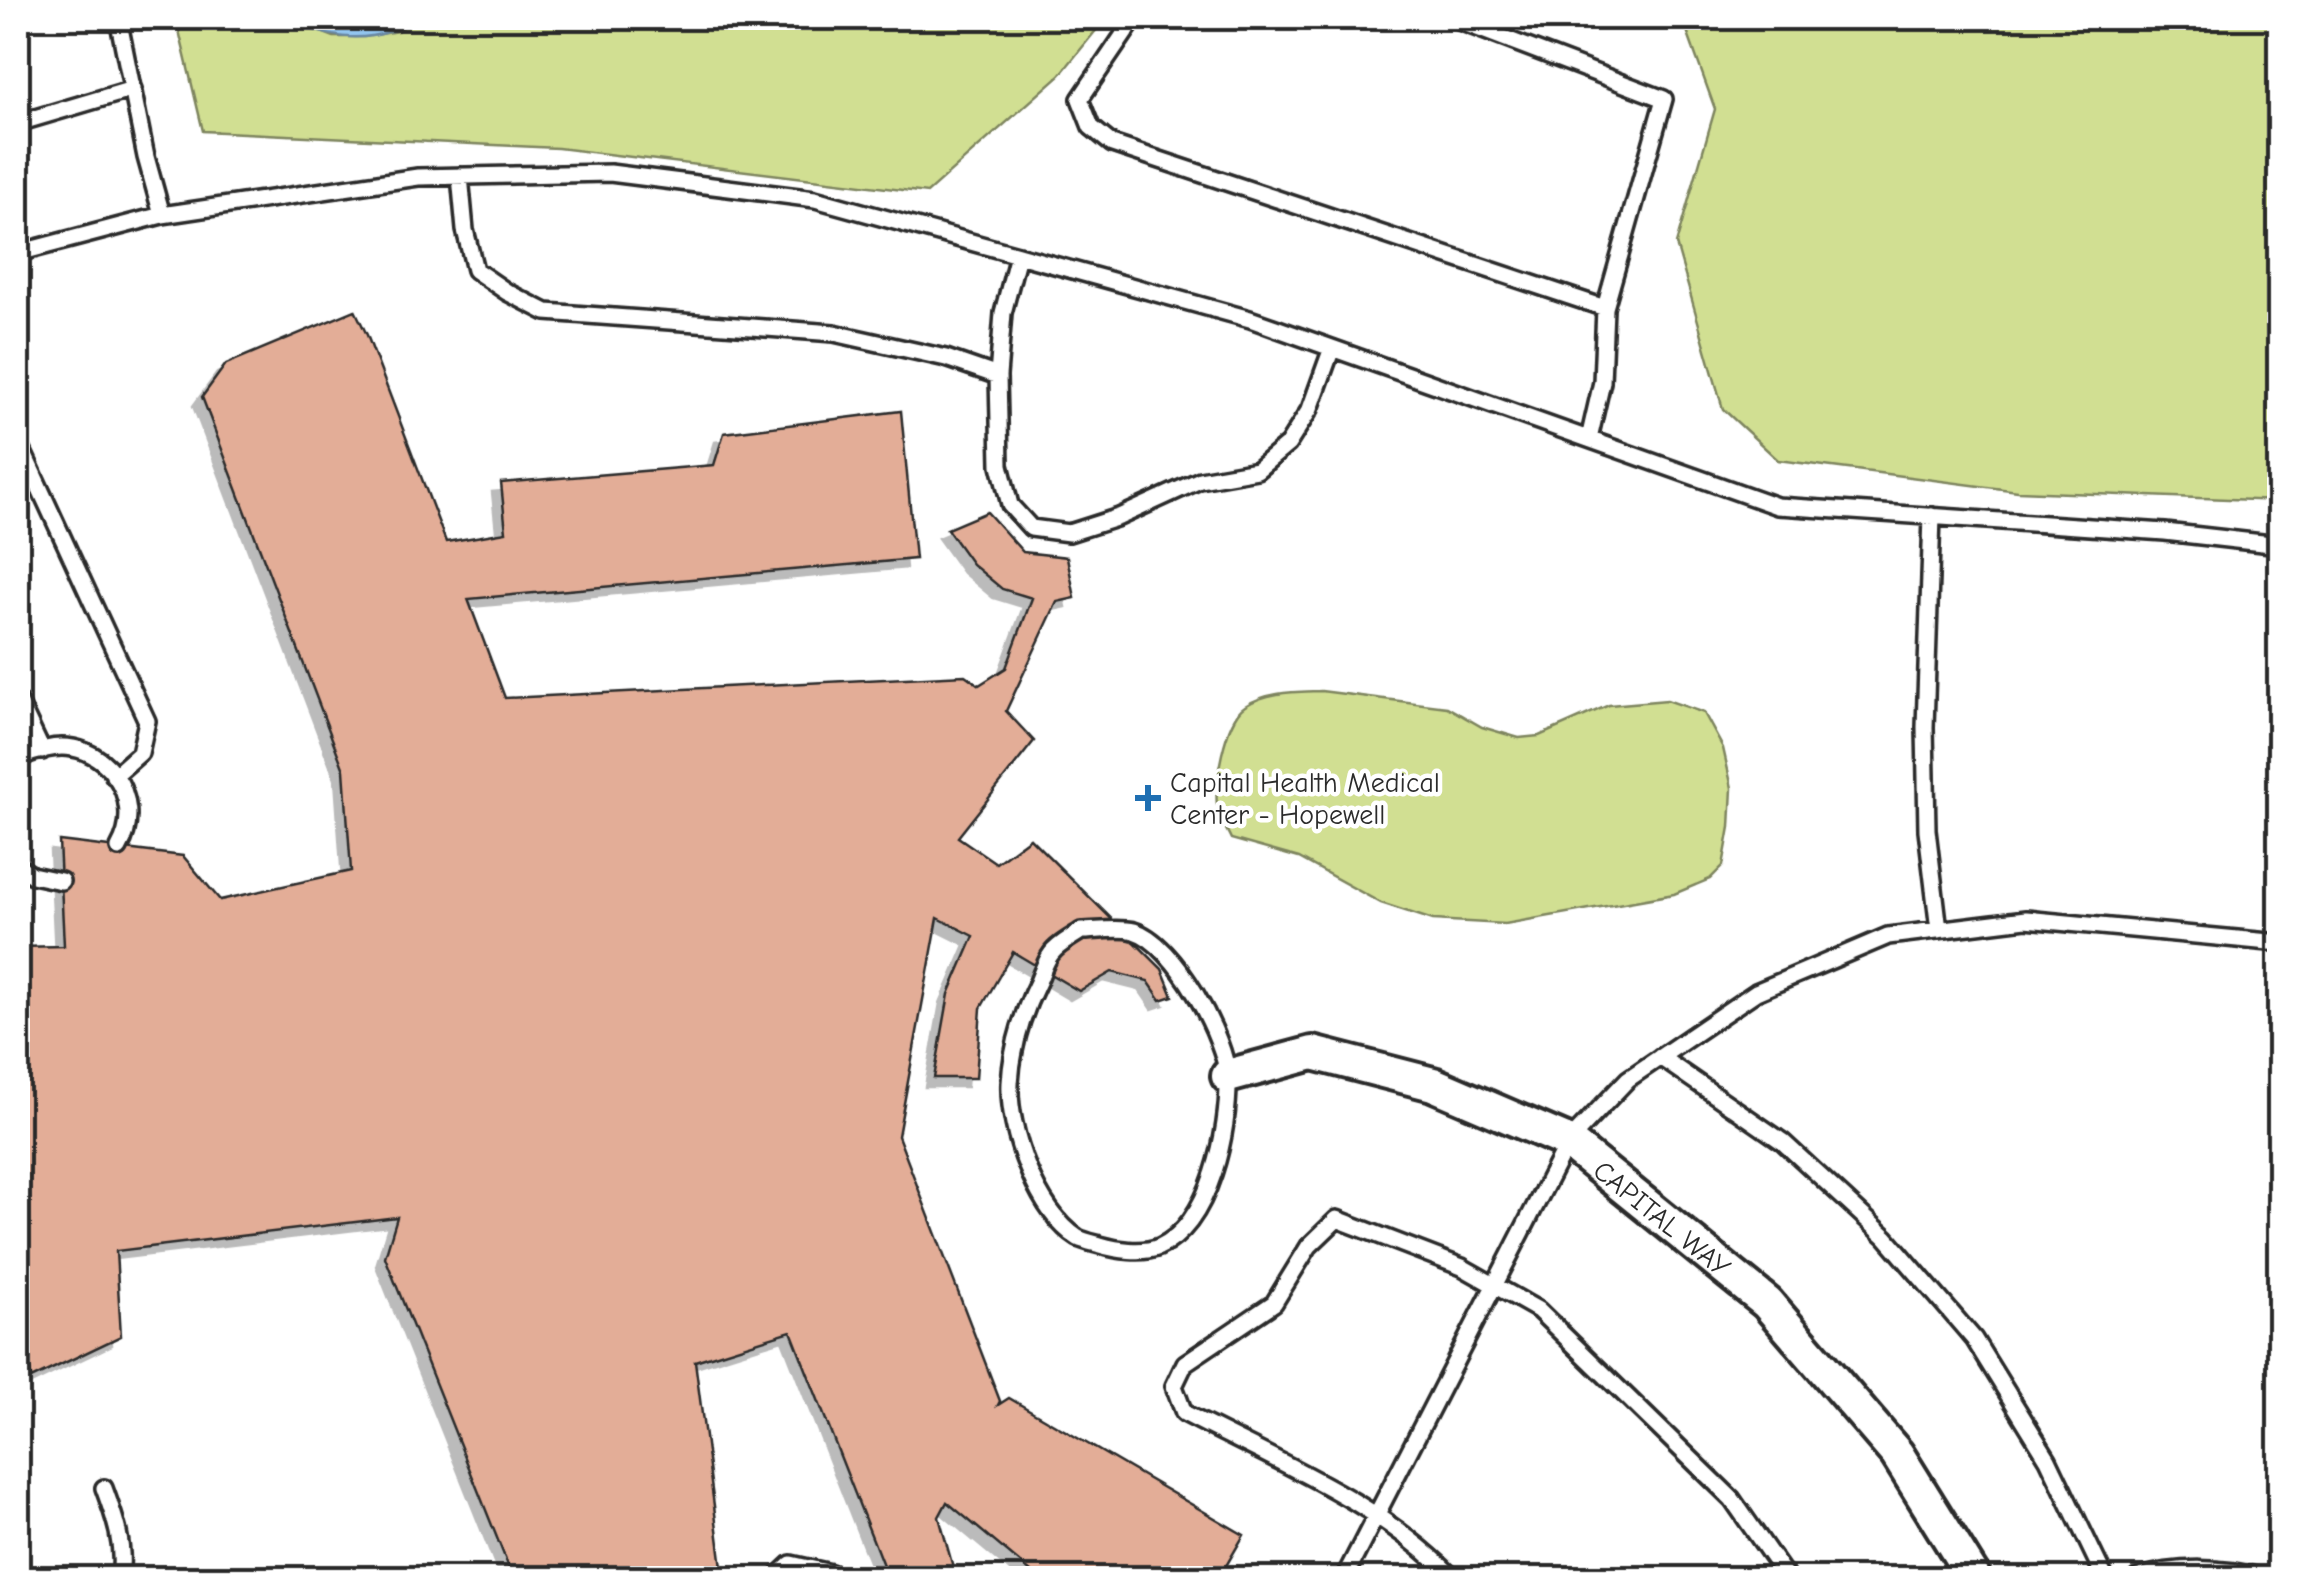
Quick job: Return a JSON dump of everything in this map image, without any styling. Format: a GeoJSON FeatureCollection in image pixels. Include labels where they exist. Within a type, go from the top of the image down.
{"type":"FeatureCollection","features":[{"type":"Feature","properties":{"kind":"street","name":"CAPITAL WAY"},"geometry":{"type":"LineString","coordinates":[[1228,1076],[1313,1052],[1433,1084],[1568,1142],[1767,1303],[1897,1454],[1974,1578]]}},
{"type":"Feature","properties":{"kind":"lane"},"geometry":{"type":"LineString","coordinates":[[118,18],[162,214]]}},
{"type":"Feature","properties":{"kind":"lane"},"geometry":{"type":"LineString","coordinates":[[1134,18],[1080,100],[1091,128],[1112,144],[1606,308]]}},
{"type":"Feature","properties":{"kind":"lane"},"geometry":{"type":"LineString","coordinates":[[1451,18],[1664,99],[1606,308],[1602,382],[1589,439]]}},
{"type":"Feature","properties":{"kind":"lane"},"geometry":{"type":"LineString","coordinates":[[18,123],[132,89]]}},
{"type":"Feature","properties":{"kind":"lane"},"geometry":{"type":"LineString","coordinates":[[18,254],[162,214],[418,178],[610,173],[815,198],[1250,320],[1777,506],[2165,532],[2280,546]]}},
{"type":"Feature","properties":{"kind":"lane"},"geometry":{"type":"LineString","coordinates":[[460,176],[464,230],[475,270],[546,312],[834,332],[946,358],[998,376]]}},
{"type":"Feature","properties":{"kind":"lane"},"geometry":{"type":"LineString","coordinates":[[1018,255],[1002,313],[998,376],[1000,465],[1010,505],[1031,528],[1069,532],[1119,517],[1200,480],[1257,470],[1288,444],[1310,409],[1332,348]]}},
{"type":"Feature","properties":{"kind":"lane"},"geometry":{"type":"LineString","coordinates":[[18,441],[147,721],[140,754],[114,776]]}},
{"type":"Feature","properties":{"kind":"lane"},"geometry":{"type":"LineString","coordinates":[[1932,516],[1926,830],[1939,930]]}},
{"type":"Feature","properties":{"kind":"lane"},"geometry":{"type":"LineString","coordinates":[[18,700],[42,751]]}},
{"type":"Feature","properties":{"kind":"lane"},"geometry":{"type":"LineString","coordinates":[[18,761],[24,755],[62,745],[84,748],[102,759],[126,794],[129,816],[119,848]]}},
{"type":"Feature","properties":{"kind":"lane"},"geometry":{"type":"LineString","coordinates":[[18,866],[32,876],[61,881]]}},
{"type":"Feature","properties":{"kind":"lane"},"geometry":{"type":"LineString","coordinates":[[1344,1578],[1568,1142],[1628,1079],[1660,1057],[1756,992],[1888,936],[2026,919],[2280,942]]}},
{"type":"Feature","properties":{"kind":"lane"},"geometry":{"type":"LineString","coordinates":[[1134,931],[1173,960],[1210,1018],[1228,1076],[1224,1126],[1212,1182],[1187,1224],[1159,1247],[1118,1251],[1078,1238],[1057,1217],[1033,1181],[1016,1137],[1010,1087],[1015,1042],[1025,1008],[1051,953],[1080,932],[1134,931]]}},
{"type":"Feature","properties":{"kind":"lane"},"geometry":{"type":"LineString","coordinates":[[1660,1057],[1783,1142],[1886,1236],[1974,1339],[2048,1460],[2104,1578]]}},
{"type":"Feature","properties":{"kind":"lane"},"geometry":{"type":"LineString","coordinates":[[1454,1578],[1425,1548],[1377,1516],[1184,1413],[1174,1386],[1185,1362],[1274,1303],[1309,1246],[1337,1219],[1462,1267],[1538,1310],[1732,1499],[1787,1578]]}},
{"type":"Feature","properties":{"kind":"lane"},"geometry":{"type":"LineString","coordinates":[[104,1488],[118,1527],[120,1578]]}},
{"type":"Feature","properties":{"kind":"lane"},"geometry":{"type":"LineString","coordinates":[[776,1578],[790,1564],[831,1573],[834,1578]]}},
{"type":"Feature","properties":{"kind":"lane"},"geometry":{"type":"LineString","coordinates":[[2138,1578],[2162,1570],[2243,1573],[2263,1578]]}},
{"type":"Feature","properties":{"kind":"green space"},"geometry":{"type":"Polygon","coordinates":[[[176,18],[285,18],[334,37],[365,37],[397,31],[415,18],[1106,18],[1060,75],[927,193],[558,148],[203,131],[176,18]]]}},
{"type":"Feature","properties":{"kind":"green space"},"geometry":{"type":"Polygon","coordinates":[[[1675,18],[2279,18],[2279,501],[2018,491],[1778,460],[1723,409],[1676,244],[1715,109],[1683,20],[1675,18]]]}},
{"type":"Feature","properties":{"kind":"green space"},"geometry":{"type":"Polygon","coordinates":[[[1321,691],[1447,707],[1482,727],[1519,738],[1539,736],[1609,705],[1667,700],[1704,713],[1723,748],[1732,788],[1723,866],[1710,879],[1674,894],[1505,924],[1433,920],[1381,903],[1299,858],[1231,839],[1219,814],[1217,787],[1226,739],[1238,713],[1263,697],[1321,691]]]}},
{"type":"Feature","properties":{"kind":"water"},"geometry":{"type":"Polygon","coordinates":[[[285,18],[415,18],[384,33],[351,37],[317,31],[285,18]]]}},
{"type":"Feature","properties":{"kind":"building"},"geometry":{"type":"Polygon","coordinates":[[[355,310],[446,542],[506,532],[501,483],[714,465],[724,433],[901,411],[915,559],[468,599],[505,698],[965,675],[979,685],[1006,668],[1032,598],[1002,589],[972,564],[947,529],[987,512],[1023,552],[1067,557],[1075,598],[1057,602],[1006,711],[1034,741],[958,837],[996,863],[1030,838],[1162,969],[1173,996],[1161,1000],[1148,981],[1112,972],[1079,991],[1013,952],[981,1008],[976,1078],[934,1078],[949,994],[974,936],[938,918],[898,1136],[1000,1401],[998,1405],[1009,1398],[1244,1535],[1219,1578],[1038,1578],[947,1502],[939,1517],[956,1578],[888,1578],[791,1331],[695,1361],[722,1567],[692,1578],[513,1578],[385,1257],[397,1217],[116,1251],[121,1336],[31,1379],[18,1261],[18,947],[64,946],[59,841],[183,856],[220,900],[351,871],[344,770],[202,397],[226,364],[355,310]]]}},
{"type":"Feature","properties":{"kind":"place","name":"Capital Health Medical Center - Hopewell"},"geometry":{"type":"Point","coordinates":[1148,798]}}]}
